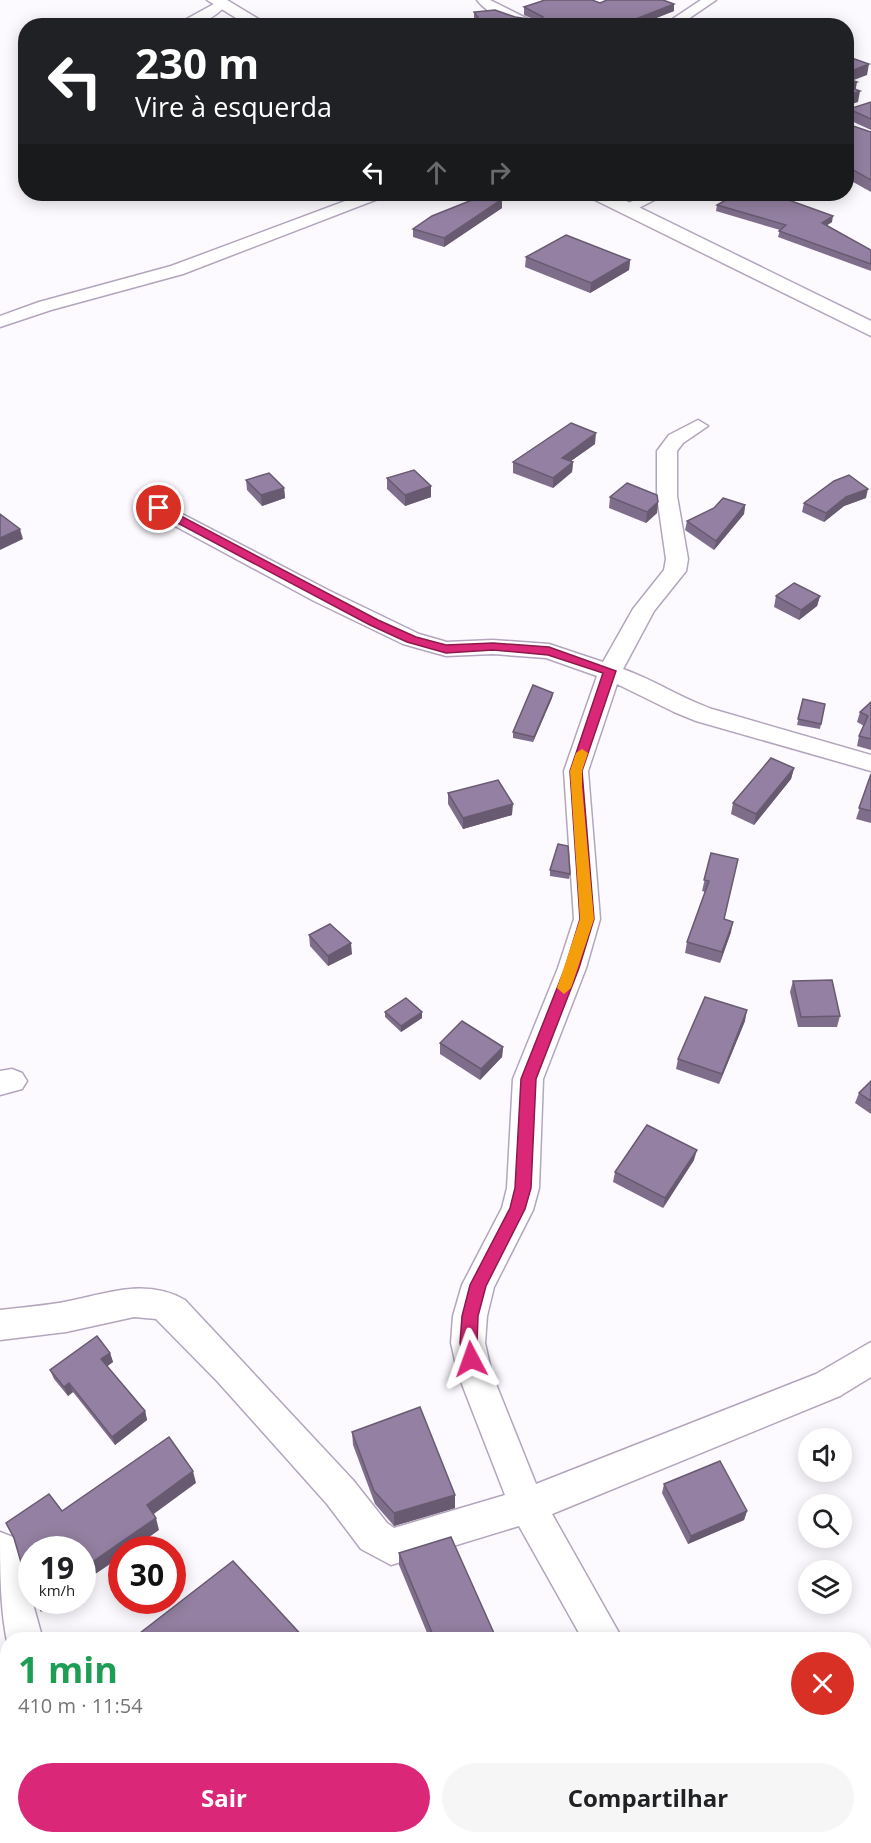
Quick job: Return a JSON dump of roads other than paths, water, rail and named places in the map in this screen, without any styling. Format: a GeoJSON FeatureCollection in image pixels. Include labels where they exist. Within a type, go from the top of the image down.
{"type":"FeatureCollection","features":[{"type":"Feature","properties":{"kind":"street"},"geometry":{"type":"LineString","coordinates":[[483,0],[487,5],[517,18]]}},
{"type":"Feature","properties":{"kind":"street"},"geometry":{"type":"LineString","coordinates":[[681,18],[710,0]]}},
{"type":"Feature","properties":{"kind":"street"},"geometry":{"type":"LineString","coordinates":[[200,18],[205,16],[218,2],[247,18]]}},
{"type":"Feature","properties":{"kind":"street"},"geometry":{"type":"LineString","coordinates":[[0,322],[56,303],[177,270],[359,201]]}},
{"type":"Feature","properties":{"kind":"street"},"geometry":{"type":"LineString","coordinates":[[612,201],[871,328]]}},
{"type":"Feature","properties":{"kind":"street"},"geometry":{"type":"LineString","coordinates":[[627,208],[642,201]]}},
{"type":"Feature","properties":{"kind":"street"},"geometry":{"type":"LineString","coordinates":[[599,1632],[527,1506],[475,1374],[468,1343],[470,1316],[478,1285],[518,1209],[523,1188],[528,1079],[572,968],[587,919],[576,771],[610,671],[644,609],[675,571],[677,560],[667,496],[667,451],[676,439],[698,426]]}},
{"type":"Feature","properties":{"kind":"street"},"geometry":{"type":"LineString","coordinates":[[159,508],[374,622],[411,639],[446,649],[493,647],[549,651],[610,671],[704,715],[871,763]]}},
{"type":"Feature","properties":{"kind":"street"},"geometry":{"type":"LineString","coordinates":[[0,1325],[66,1317],[134,1302],[161,1304],[173,1311],[229,1370],[340,1492],[374,1536],[391,1547],[527,1506],[828,1385],[871,1358]]}},
{"type":"Feature","properties":{"kind":"street"},"geometry":{"type":"LineString","coordinates":[[0,1551],[22,1632]]}}]}
